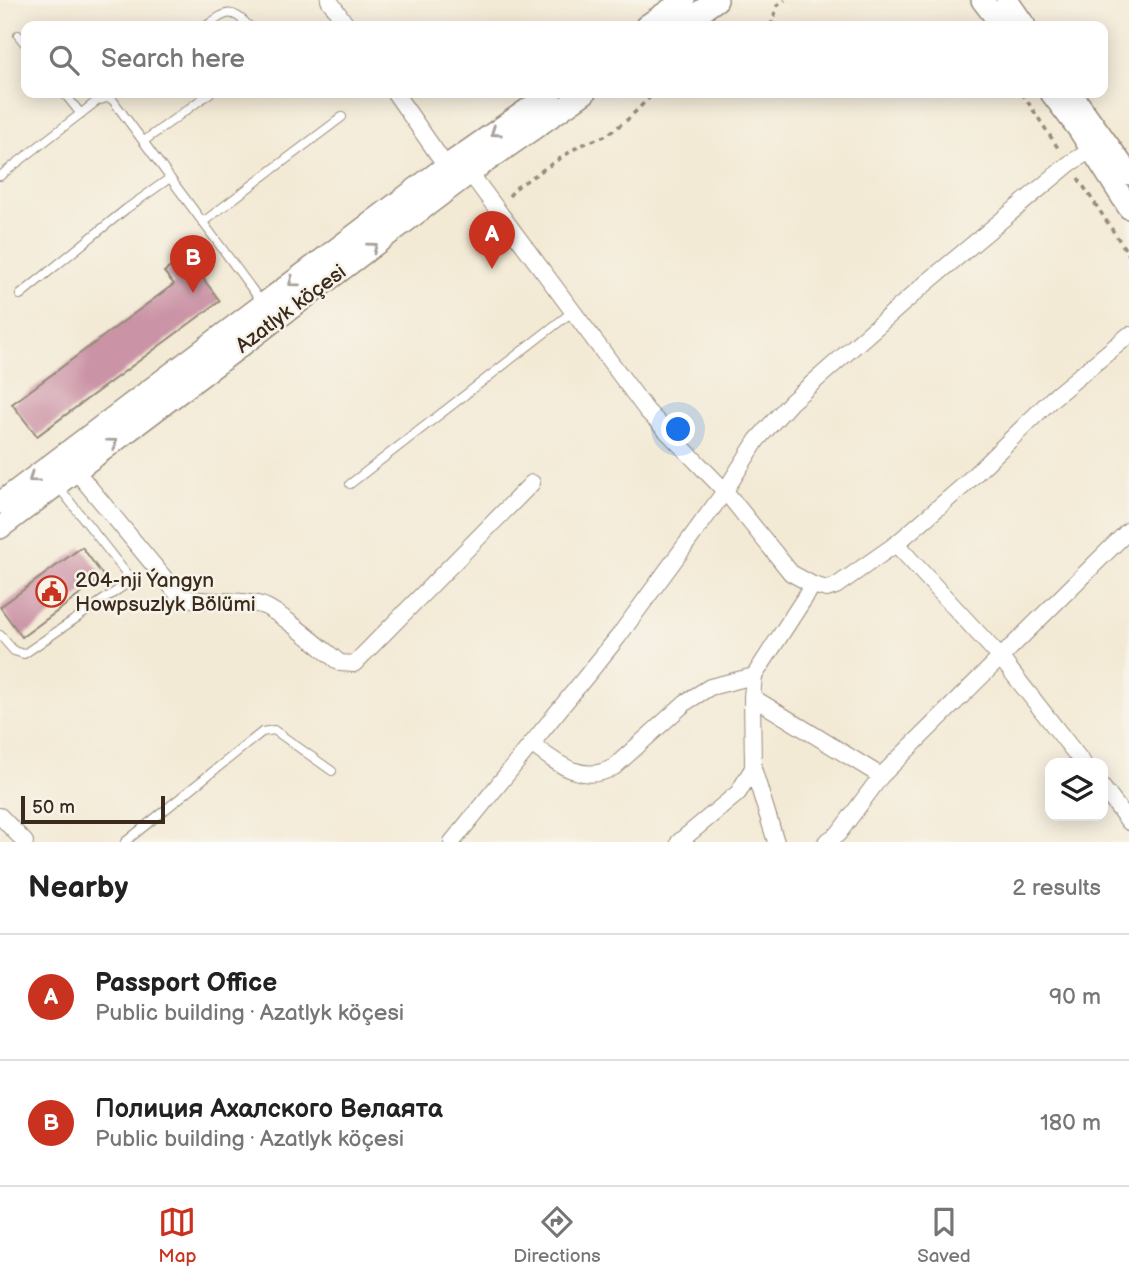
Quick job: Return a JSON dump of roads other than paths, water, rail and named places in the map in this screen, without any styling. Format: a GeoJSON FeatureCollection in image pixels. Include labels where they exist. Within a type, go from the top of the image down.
{"type":"FeatureCollection","features":[{"type":"Feature","properties":{"kind":"street"},"geometry":{"type":"LineString","coordinates":[[329,0],[344,21]]}},
{"type":"Feature","properties":{"kind":"street"},"geometry":{"type":"LineString","coordinates":[[653,21],[684,0]]}},
{"type":"Feature","properties":{"kind":"street"},"geometry":{"type":"LineString","coordinates":[[687,21],[717,0]]}},
{"type":"Feature","properties":{"kind":"street"},"geometry":{"type":"LineString","coordinates":[[982,0],[998,21]]}},
{"type":"Feature","properties":{"kind":"street"},"geometry":{"type":"LineString","coordinates":[[1007,0],[1022,21]]}},
{"type":"Feature","properties":{"kind":"street"},"geometry":{"type":"LineString","coordinates":[[398,98],[446,166]]}},
{"type":"Feature","properties":{"kind":"street","name":"Azatlyk köçesi"},"geometry":{"type":"LineString","coordinates":[[0,503],[446,166],[544,98]]}},
{"type":"Feature","properties":{"kind":"street","name":"Azatlyk köçesi"},"geometry":{"type":"LineString","coordinates":[[0,528],[470,173],[578,98]]}},
{"type":"Feature","properties":{"kind":"street"},"geometry":{"type":"LineString","coordinates":[[1055,98],[1129,208]]}},
{"type":"Feature","properties":{"kind":"street"},"geometry":{"type":"LineString","coordinates":[[1075,98],[1129,174]]}},
{"type":"Feature","properties":{"kind":"street"},"geometry":{"type":"LineString","coordinates":[[452,842],[618,637],[725,491],[757,440],[791,402],[924,285],[1069,164],[1091,150]]}},
{"type":"Feature","properties":{"kind":"street"},"geometry":{"type":"LineString","coordinates":[[470,173],[647,411],[725,491],[791,573],[827,589],[836,586],[895,544],[962,487],[1054,397],[1129,335]]}},
{"type":"Feature","properties":{"kind":"street"},"geometry":{"type":"LineString","coordinates":[[76,471],[180,597],[196,601],[242,601],[265,606],[340,663],[354,664],[532,483]]}},
{"type":"Feature","properties":{"kind":"street"},"geometry":{"type":"LineString","coordinates":[[826,842],[838,834],[881,776],[1129,530]]}},
{"type":"Feature","properties":{"kind":"street"},"geometry":{"type":"LineString","coordinates":[[895,544],[1000,657],[1079,758]]}},
{"type":"Feature","properties":{"kind":"street"},"geometry":{"type":"LineString","coordinates":[[776,842],[753,768],[754,676],[813,585]]}},
{"type":"Feature","properties":{"kind":"street"},"geometry":{"type":"LineString","coordinates":[[531,744],[567,771],[601,774],[614,767],[686,702],[710,687],[754,676]]}},
{"type":"Feature","properties":{"kind":"street"},"geometry":{"type":"LineString","coordinates":[[752,697],[881,776]]}},
{"type":"Feature","properties":{"kind":"street"},"geometry":{"type":"LineString","coordinates":[[679,842],[738,793],[753,768]]}},
{"type":"Feature","properties":{"kind":"street"},"geometry":{"type":"LineString","coordinates":[[1108,795],[1129,822]]}},
{"type":"Feature","properties":{"kind":"street"},"geometry":{"type":"LineString","coordinates":[[0,816],[25,842]]}},
{"type":"Feature","properties":{"kind":"lane"},"geometry":{"type":"LineString","coordinates":[[214,21],[231,13],[237,14],[244,21]]}},
{"type":"Feature","properties":{"kind":"lane"},"geometry":{"type":"LineString","coordinates":[[18,35],[21,39]]}},
{"type":"Feature","properties":{"kind":"lane"},"geometry":{"type":"LineString","coordinates":[[68,98],[81,114]]}},
{"type":"Feature","properties":{"kind":"lane"},"geometry":{"type":"LineString","coordinates":[[144,141],[203,98]]}},
{"type":"Feature","properties":{"kind":"lane"},"geometry":{"type":"LineString","coordinates":[[0,176],[97,102],[113,99],[263,304]]}},
{"type":"Feature","properties":{"kind":"lane"},"geometry":{"type":"LineString","coordinates":[[203,222],[342,117]]}},
{"type":"Feature","properties":{"kind":"lane"},"geometry":{"type":"LineString","coordinates":[[20,295],[126,209],[170,178]]}},
{"type":"Feature","properties":{"kind":"lane"},"geometry":{"type":"LineString","coordinates":[[350,484],[572,312]]}},
{"type":"Feature","properties":{"kind":"lane"},"geometry":{"type":"LineString","coordinates":[[0,635],[13,650],[23,654],[128,583],[126,573],[57,485]]}},
{"type":"Feature","properties":{"kind":"lane"},"geometry":{"type":"LineString","coordinates":[[125,842],[262,732],[274,730],[332,771]]}},
{"type":"Feature","properties":{"kind":"place","name":"Passport Office"},"geometry":{"type":"Point","coordinates":[492,269]}},
{"type":"Feature","properties":{"kind":"place","name":"Полиция Ахалского Велаята"},"geometry":{"type":"Point","coordinates":[193,293]}},
{"type":"Feature","properties":{"kind":"place","name":"204-nji Ýangyn Howpsuzlyk Bölümi"},"geometry":{"type":"Point","coordinates":[52,592]}}]}
